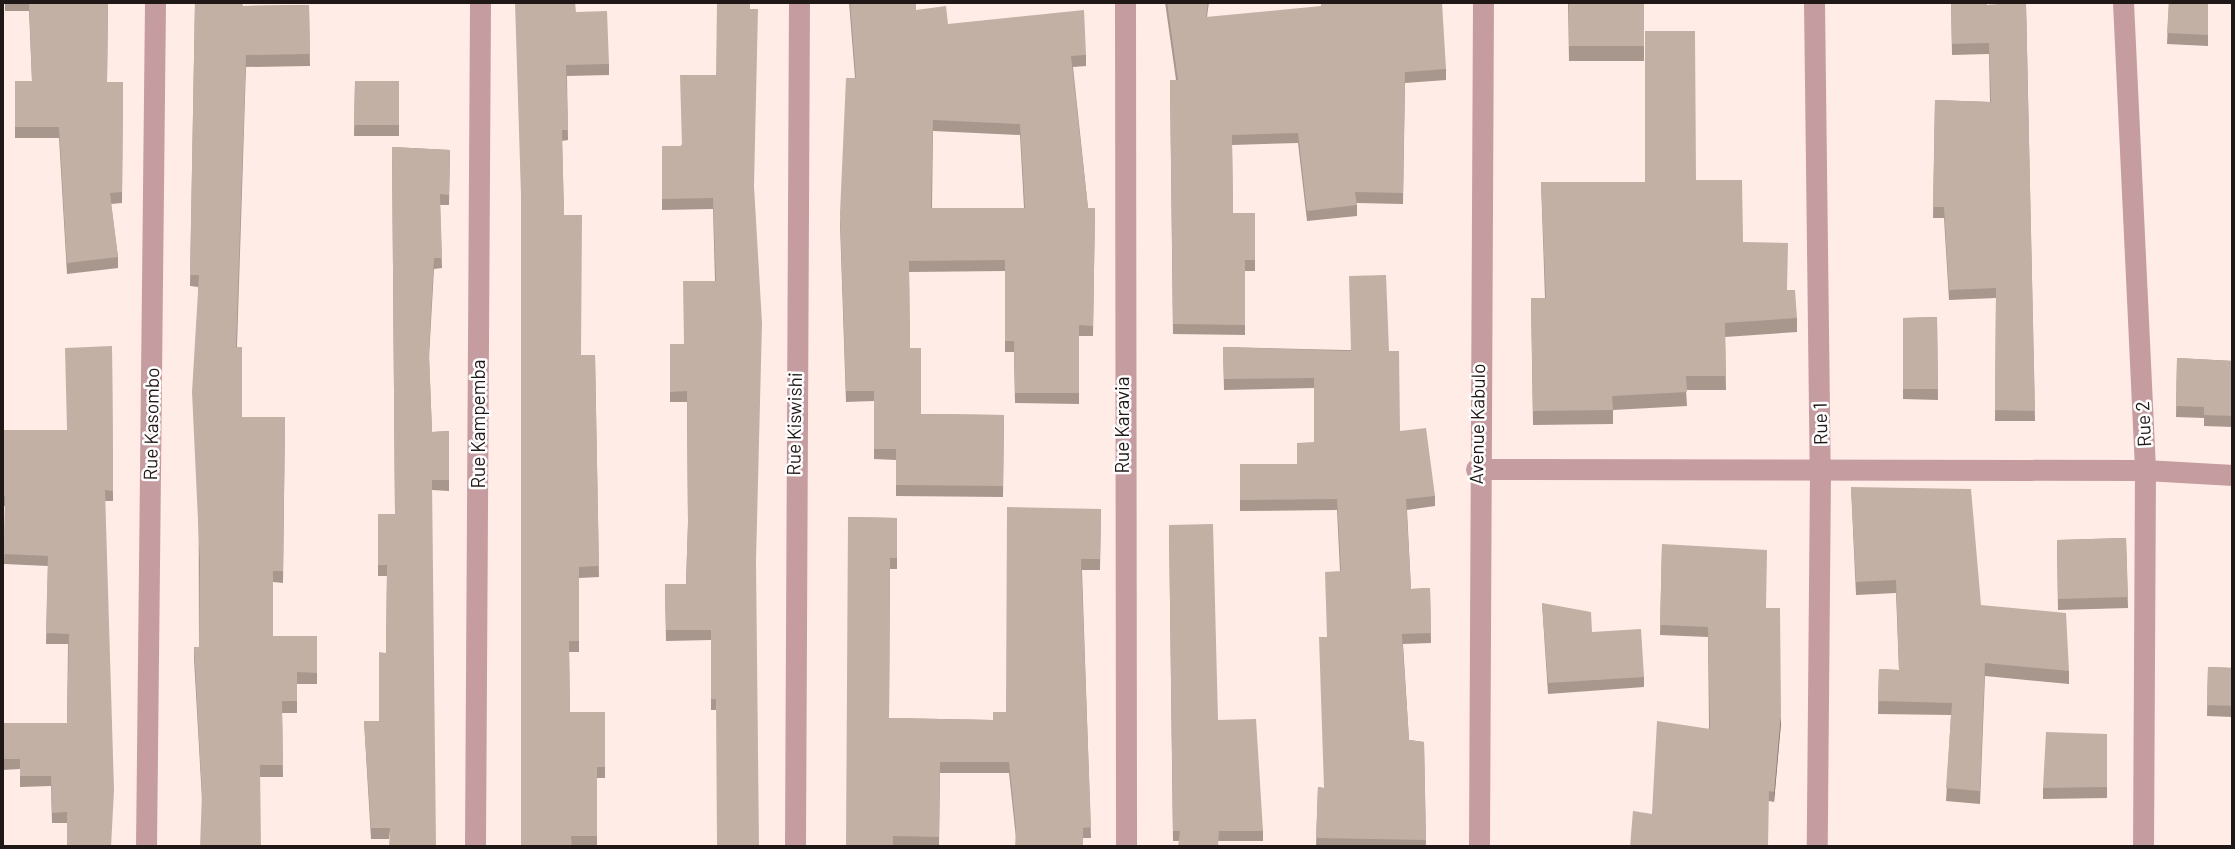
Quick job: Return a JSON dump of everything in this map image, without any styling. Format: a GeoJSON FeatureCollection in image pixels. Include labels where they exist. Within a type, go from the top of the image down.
{"type":"FeatureCollection","features":[{"type":"Feature","properties":{"kind":"street","name":"Rue Kasombo"},"geometry":{"type":"LineString","coordinates":[[146,847],[155,2]]}},
{"type":"Feature","properties":{"kind":"street","name":"Rue Kampemba"},"geometry":{"type":"LineString","coordinates":[[475,847],[480,2]]}},
{"type":"Feature","properties":{"kind":"street","name":"Rue Kiswishi"},"geometry":{"type":"LineString","coordinates":[[796,847],[799,2]]}},
{"type":"Feature","properties":{"kind":"street","name":"Rue Karavia"},"geometry":{"type":"LineString","coordinates":[[1125,2],[1126,847]]}},
{"type":"Feature","properties":{"kind":"street","name":"Avenue Kabulo"},"geometry":{"type":"LineString","coordinates":[[1479,847],[1476,469],[1482,2]]}},
{"type":"Feature","properties":{"kind":"street","name":"Rue 1"},"geometry":{"type":"LineString","coordinates":[[1814,2],[1820,471],[1816,847]]}},
{"type":"Feature","properties":{"kind":"street","name":"Rue 2"},"geometry":{"type":"LineString","coordinates":[[2123,2],[2145,470],[2143,847]]}},
{"type":"Feature","properties":{"kind":"street"},"geometry":{"type":"LineString","coordinates":[[1476,469],[2145,470],[2233,475]]}},
{"type":"Feature","properties":{"kind":"building"},"geometry":{"type":"Polygon","coordinates":[[[29,2],[108,2],[107,82],[123,82],[122,192],[110,193],[118,257],[67,263],[59,127],[15,127],[15,81],[32,81],[29,2]]]}},
{"type":"Feature","properties":{"kind":"building"},"geometry":{"type":"Polygon","coordinates":[[[195,2],[242,2],[243,6],[309,5],[310,54],[246,55],[236,347],[242,347],[242,417],[285,417],[283,571],[273,571],[273,636],[317,636],[317,673],[297,672],[297,701],[282,701],[283,765],[260,765],[261,847],[200,847],[202,793],[194,647],[199,647],[200,563],[192,392],[199,275],[190,275],[195,2]]]}},
{"type":"Feature","properties":{"kind":"building"},"geometry":{"type":"Polygon","coordinates":[[[515,2],[575,2],[576,12],[607,11],[609,64],[566,65],[568,130],[562,130],[564,215],[582,215],[581,355],[595,355],[599,566],[579,567],[579,641],[569,641],[570,712],[605,712],[605,767],[597,767],[597,836],[571,836],[572,847],[521,847],[521,196],[515,2]]]}},
{"type":"Feature","properties":{"kind":"building"},"geometry":{"type":"Polygon","coordinates":[[[717,2],[750,2],[750,9],[758,9],[754,186],[762,323],[756,561],[759,847],[717,847],[716,699],[711,699],[711,630],[666,630],[665,584],[686,584],[688,521],[687,391],[670,392],[670,344],[684,344],[683,281],[716,281],[713,198],[662,199],[662,146],[682,146],[680,75],[716,75],[717,2]]]}},
{"type":"Feature","properties":{"kind":"building"},"geometry":{"type":"Polygon","coordinates":[[[850,2],[916,2],[916,10],[946,6],[948,24],[1084,10],[1086,55],[1071,56],[1088,208],[1095,208],[1093,326],[1079,325],[1079,393],[1015,393],[1014,341],[1005,341],[1005,260],[909,261],[910,348],[921,348],[921,414],[1004,415],[1003,486],[896,485],[896,449],[874,449],[874,391],[846,391],[840,213],[846,78],[856,78],[850,2]],[[933,120],[931,208],[1025,208],[1020,124],[933,120]]]}},
{"type":"Feature","properties":{"kind":"building"},"geometry":{"type":"Polygon","coordinates":[[[1167,2],[1208,2],[1206,17],[1321,6],[1321,2],[1442,2],[1446,69],[1405,72],[1403,193],[1355,192],[1357,205],[1307,211],[1298,133],[1232,135],[1233,213],[1255,213],[1255,260],[1245,260],[1245,325],[1173,324],[1170,80],[1178,80],[1167,2]]]}},
{"type":"Feature","properties":{"kind":"building"},"geometry":{"type":"Polygon","coordinates":[[[1569,2],[1644,2],[1644,46],[1569,46],[1569,2]]]}},
{"type":"Feature","properties":{"kind":"building"},"geometry":{"type":"Polygon","coordinates":[[[1951,2],[1987,2],[1987,5],[2026,3],[2035,411],[1995,410],[1996,288],[1949,290],[1944,207],[1933,207],[1935,100],[1991,102],[1989,43],[1952,44],[1951,2]]]}},
{"type":"Feature","properties":{"kind":"building"},"geometry":{"type":"Polygon","coordinates":[[[2169,2],[2208,2],[2208,35],[2167,33],[2169,2]]]}},
{"type":"Feature","properties":{"kind":"building"},"geometry":{"type":"Polygon","coordinates":[[[1645,31],[1695,31],[1696,180],[1742,180],[1743,242],[1788,243],[1787,290],[1795,290],[1797,318],[1725,323],[1726,376],[1686,376],[1687,392],[1612,396],[1613,410],[1533,411],[1531,298],[1546,298],[1541,182],[1645,182],[1645,31]]]}},
{"type":"Feature","properties":{"kind":"building"},"geometry":{"type":"Polygon","coordinates":[[[355,81],[399,81],[399,125],[354,125],[355,81]]]}},
{"type":"Feature","properties":{"kind":"building"},"geometry":{"type":"Polygon","coordinates":[[[392,147],[450,150],[449,195],[440,194],[442,258],[434,258],[429,351],[432,432],[449,431],[449,480],[432,480],[436,847],[389,847],[390,828],[371,828],[364,721],[379,721],[379,652],[386,653],[387,565],[378,565],[378,514],[395,514],[392,147]]]}},
{"type":"Feature","properties":{"kind":"building"},"geometry":{"type":"Polygon","coordinates":[[[1386,275],[1389,351],[1399,351],[1400,431],[1426,428],[1435,496],[1406,499],[1411,589],[1430,588],[1431,633],[1402,634],[1409,740],[1424,742],[1426,840],[1316,838],[1318,787],[1324,788],[1319,637],[1327,637],[1325,572],[1341,571],[1337,499],[1240,500],[1240,464],[1297,464],[1297,443],[1314,442],[1314,378],[1224,379],[1223,347],[1351,351],[1349,276],[1386,275]]]}},
{"type":"Feature","properties":{"kind":"building"},"geometry":{"type":"Polygon","coordinates":[[[1937,317],[1938,389],[1903,389],[1903,318],[1937,317]]]}},
{"type":"Feature","properties":{"kind":"building"},"geometry":{"type":"Polygon","coordinates":[[[112,346],[113,491],[105,490],[114,790],[111,847],[67,847],[67,812],[52,813],[51,776],[20,776],[20,759],[2,759],[2,723],[67,723],[69,634],[46,633],[48,556],[4,554],[2,430],[67,430],[65,348],[112,346]]]}},
{"type":"Feature","properties":{"kind":"building"},"geometry":{"type":"Polygon","coordinates":[[[2177,358],[2233,361],[2233,416],[2204,415],[2204,407],[2176,406],[2177,358]]]}},
{"type":"Feature","properties":{"kind":"building"},"geometry":{"type":"Polygon","coordinates":[[[1851,487],[1971,489],[1981,605],[2066,613],[2069,671],[1985,663],[1980,791],[1946,788],[1952,703],[1878,701],[1879,669],[1899,670],[1896,580],[1856,582],[1851,487]]]}},
{"type":"Feature","properties":{"kind":"building"},"geometry":{"type":"Polygon","coordinates":[[[1007,507],[1101,509],[1100,559],[1081,559],[1091,827],[1083,828],[1083,847],[1015,847],[1016,829],[1009,762],[940,762],[939,837],[893,836],[893,847],[846,847],[848,517],[897,518],[897,558],[890,558],[889,718],[993,720],[993,712],[1006,712],[1007,507]]]}},
{"type":"Feature","properties":{"kind":"building"},"geometry":{"type":"Polygon","coordinates":[[[1213,524],[1218,720],[1256,719],[1263,831],[1219,831],[1218,847],[1178,847],[1180,831],[1173,831],[1169,525],[1213,524]]]}},
{"type":"Feature","properties":{"kind":"building"},"geometry":{"type":"Polygon","coordinates":[[[2126,538],[2128,597],[2058,599],[2057,540],[2126,538]]]}},
{"type":"Feature","properties":{"kind":"building"},"geometry":{"type":"Polygon","coordinates":[[[1662,544],[1767,550],[1766,608],[1780,608],[1781,713],[1774,792],[1769,791],[1768,847],[1630,847],[1633,811],[1652,814],[1657,721],[1710,729],[1708,627],[1660,625],[1662,544]]]}},
{"type":"Feature","properties":{"kind":"building"},"geometry":{"type":"Polygon","coordinates":[[[1542,603],[1591,612],[1592,632],[1641,629],[1644,677],[1548,683],[1542,603]]]}},
{"type":"Feature","properties":{"kind":"building"},"geometry":{"type":"Polygon","coordinates":[[[2208,667],[2233,668],[2233,706],[2207,705],[2208,667]]]}},
{"type":"Feature","properties":{"kind":"building"},"geometry":{"type":"Polygon","coordinates":[[[2046,732],[2107,734],[2107,787],[2043,788],[2046,732]]]}}]}
